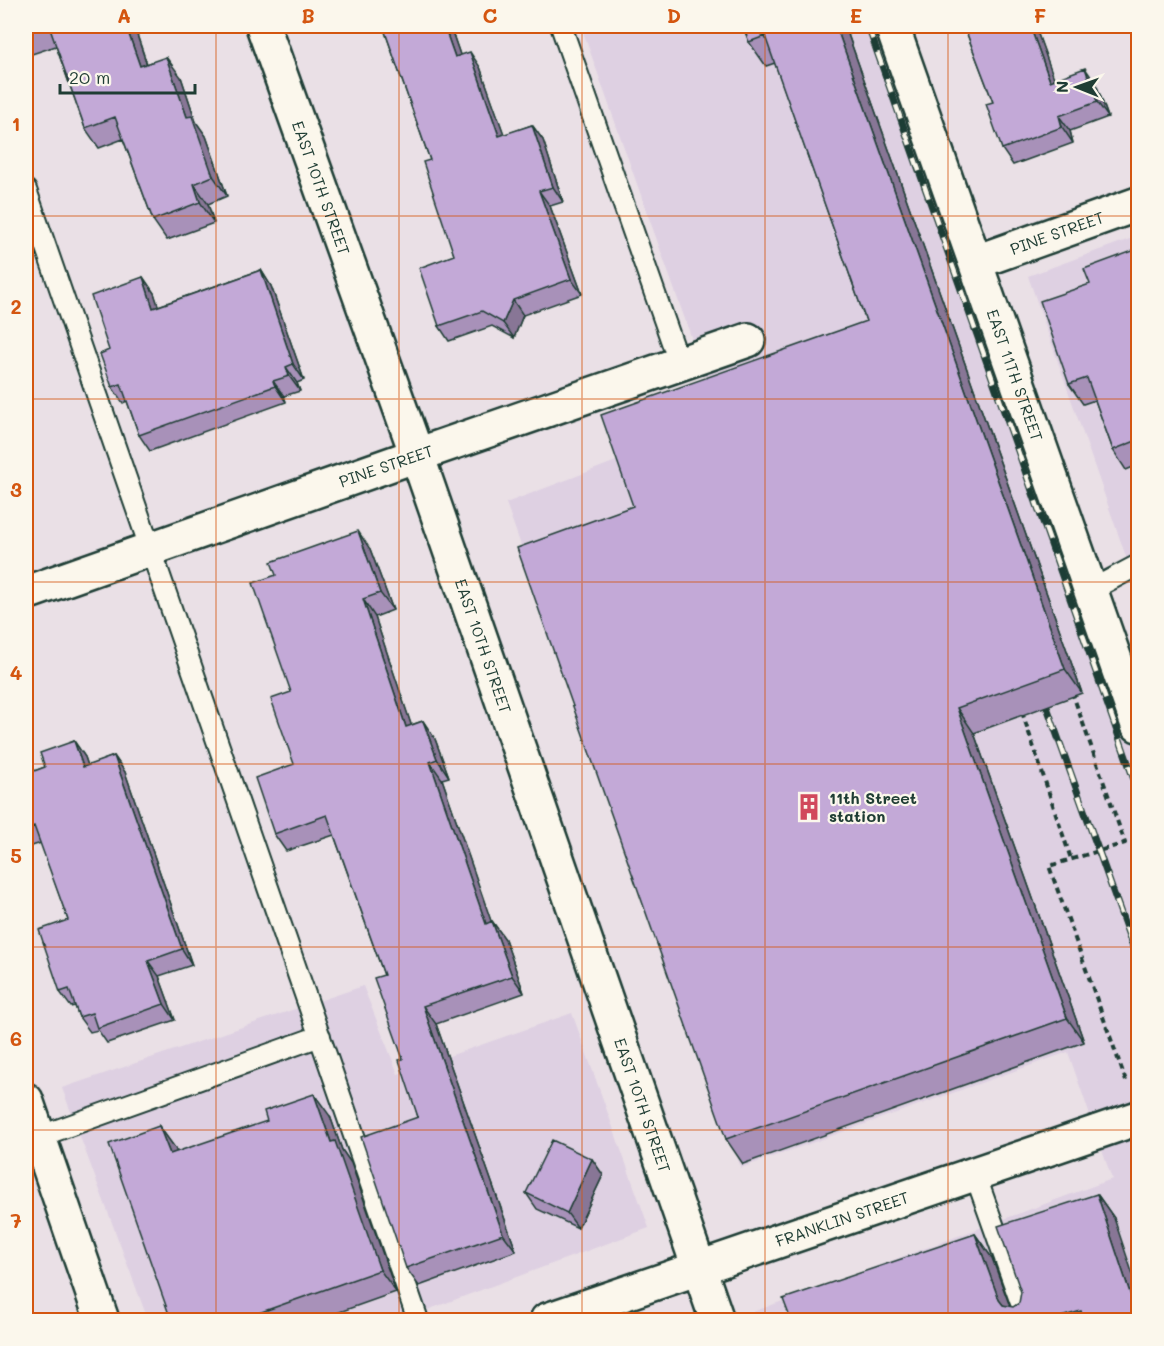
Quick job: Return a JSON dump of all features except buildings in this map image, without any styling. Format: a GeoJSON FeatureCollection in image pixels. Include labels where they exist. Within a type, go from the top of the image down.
{"type":"FeatureCollection","features":[{"type":"Feature","properties":{"kind":"street","name":"EAST 10TH STREET"},"geometry":{"type":"LineString","coordinates":[[262,26],[417,455],[717,1320]]}},
{"type":"Feature","properties":{"kind":"street","name":"EAST 11TH STREET"},"geometry":{"type":"LineString","coordinates":[[892,26],[1138,725]]}},
{"type":"Feature","properties":{"kind":"street","name":"PINE STREET"},"geometry":{"type":"LineString","coordinates":[[976,262],[1138,204]]}},
{"type":"Feature","properties":{"kind":"street","name":"PINE STREET"},"geometry":{"type":"LineString","coordinates":[[26,593],[748,340]]}},
{"type":"Feature","properties":{"kind":"street"},"geometry":{"type":"LineString","coordinates":[[26,1100],[102,1320]]}},
{"type":"Feature","properties":{"kind":"street","name":"FRANKLIN STREET"},"geometry":{"type":"LineString","coordinates":[[547,1320],[1138,1118]]}},
{"type":"Feature","properties":{"kind":"lane"},"geometry":{"type":"LineString","coordinates":[[561,26],[680,364]]}},
{"type":"Feature","properties":{"kind":"lane"},"geometry":{"type":"LineString","coordinates":[[26,190],[418,1320]]}},
{"type":"Feature","properties":{"kind":"lane"},"geometry":{"type":"LineString","coordinates":[[1091,590],[1138,565]]}},
{"type":"Feature","properties":{"kind":"lane"},"geometry":{"type":"LineString","coordinates":[[38,1137],[320,1036]]}},
{"type":"Feature","properties":{"kind":"lane"},"geometry":{"type":"LineString","coordinates":[[975,1174],[1027,1320]]}},
{"type":"Feature","properties":{"kind":"path"},"geometry":{"type":"LineString","coordinates":[[1070,686],[1125,843],[1049,866],[1127,1084]]}},
{"type":"Feature","properties":{"kind":"path"},"geometry":{"type":"LineString","coordinates":[[1020,706],[1071,859]]}},
{"type":"Feature","properties":{"kind":"shaded area"},"geometry":{"type":"Polygon","coordinates":[[[581,26],[887,26],[1138,737],[1138,1320],[752,1320],[750,1313],[1112,1179],[1068,1052],[741,1168],[506,503],[721,421],[581,26]]]}},
{"type":"Feature","properties":{"kind":"shaded area"},"geometry":{"type":"Polygon","coordinates":[[[1138,236],[1138,591],[1028,276],[1138,236]]]}},
{"type":"Feature","properties":{"kind":"shaded area"},"geometry":{"type":"Polygon","coordinates":[[[363,986],[398,1074],[572,1013],[649,1228],[400,1320],[148,1320],[62,1088],[363,986]]]}},
{"type":"Feature","properties":{"kind":"railway"},"geometry":{"type":"LineString","coordinates":[[868,26],[1138,791]]}},
{"type":"Feature","properties":{"kind":"railway"},"geometry":{"type":"LineString","coordinates":[[1041,690],[1138,961]]}},
{"type":"Feature","properties":{"kind":"place","name":"11th Street station"},"geometry":{"type":"Point","coordinates":[809,807]}}]}
